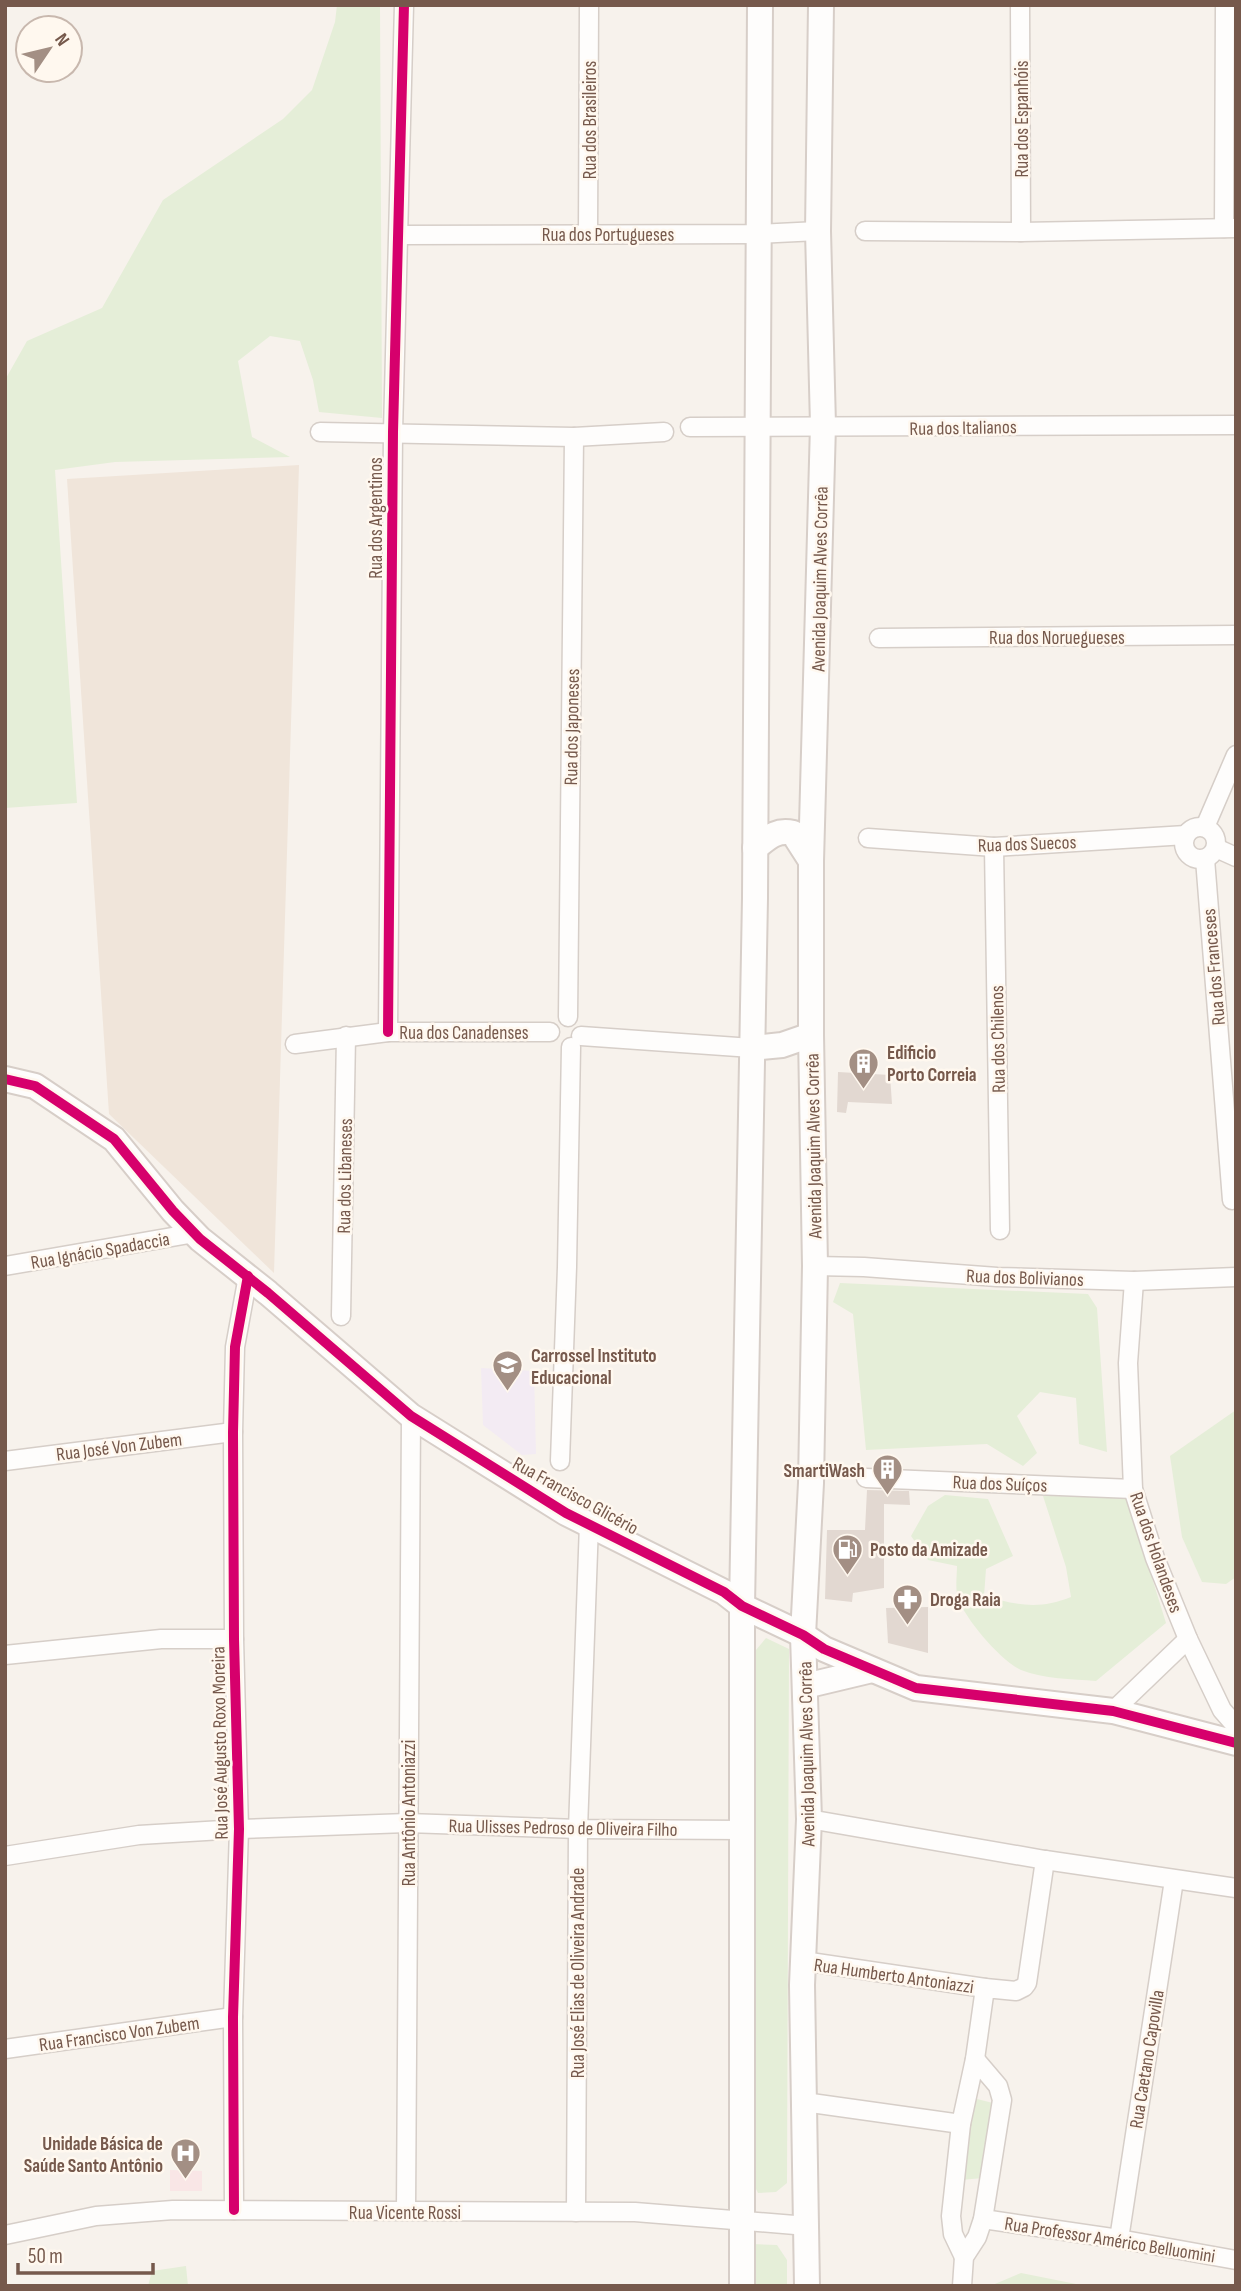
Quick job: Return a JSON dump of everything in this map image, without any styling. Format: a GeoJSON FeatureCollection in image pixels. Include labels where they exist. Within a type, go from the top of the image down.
{"type":"FeatureCollection","features":[{"type":"Feature","properties":{"kind":"main road"},"geometry":{"type":"LineString","coordinates":[[742,2286],[743,1606],[755,848],[760,5]]}},
{"type":"Feature","properties":{"kind":"main road","name":"Avenida Joaquim Alves Corrêa"},"geometry":{"type":"LineString","coordinates":[[807,2286],[803,1961],[809,1819],[803,1635],[811,1483],[815,1266],[811,861],[822,425],[818,231],[821,5]]}},
{"type":"Feature","properties":{"kind":"main road"},"geometry":{"type":"LineString","coordinates":[[755,848],[772,834],[782,831],[793,833],[811,861]]}},
{"type":"Feature","properties":{"kind":"main road"},"geometry":{"type":"LineString","coordinates":[[752,1048],[789,1043],[811,1035]]}},
{"type":"Feature","properties":{"kind":"main road","name":"Rua Francisco Glicério"},"geometry":{"type":"LineString","coordinates":[[5,1079],[35,1086],[114,1139],[195,1233],[411,1416],[566,1513],[724,1592],[743,1606],[824,1648],[916,1688],[1113,1711],[1236,1744]]}},
{"type":"Feature","properties":{"kind":"main road"},"geometry":{"type":"LineString","coordinates":[[805,1686],[872,1670]]}},
{"type":"Feature","properties":{"kind":"street","name":"Rua dos Argentinos"},"geometry":{"type":"LineString","coordinates":[[388,1032],[393,432],[404,5]]}},
{"type":"Feature","properties":{"kind":"street","name":"Rua dos Brasileiros"},"geometry":{"type":"LineString","coordinates":[[588,234],[589,5]]}},
{"type":"Feature","properties":{"kind":"street","name":"Rua dos Espanhóis"},"geometry":{"type":"LineString","coordinates":[[1020,5],[1021,232]]}},
{"type":"Feature","properties":{"kind":"street"},"geometry":{"type":"LineString","coordinates":[[865,230],[1021,232],[1230,228],[1231,36],[1225,5]]}},
{"type":"Feature","properties":{"kind":"street","name":"Rua dos Portugueses"},"geometry":{"type":"LineString","coordinates":[[398,235],[818,231]]}},
{"type":"Feature","properties":{"kind":"street","name":"Rua dos Italianos"},"geometry":{"type":"LineString","coordinates":[[690,427],[1236,425]]}},
{"type":"Feature","properties":{"kind":"street"},"geometry":{"type":"LineString","coordinates":[[320,432],[573,437],[664,432]]}},
{"type":"Feature","properties":{"kind":"street","name":"Rua dos Japoneses"},"geometry":{"type":"LineString","coordinates":[[568,1017],[573,437]]}},
{"type":"Feature","properties":{"kind":"street","name":"Rua dos Noruegueses"},"geometry":{"type":"LineString","coordinates":[[879,638],[1236,635]]}},
{"type":"Feature","properties":{"kind":"street"},"geometry":{"type":"LineString","coordinates":[[1205,827],[1236,754]]}},
{"type":"Feature","properties":{"kind":"street"},"geometry":{"type":"LineString","coordinates":[[1210,854],[1214,833],[1205,827],[1194,828],[1186,835],[1186,851],[1194,858],[1210,854],[1236,857]]}},
{"type":"Feature","properties":{"kind":"street","name":"Rua dos Suecos"},"geometry":{"type":"LineString","coordinates":[[868,838],[994,847],[1186,835]]}},
{"type":"Feature","properties":{"kind":"street","name":"Rua dos Chilenos"},"geometry":{"type":"LineString","coordinates":[[994,847],[1000,1230]]}},
{"type":"Feature","properties":{"kind":"street","name":"Rua dos Franceses"},"geometry":{"type":"LineString","coordinates":[[1210,854],[1232,1200]]}},
{"type":"Feature","properties":{"kind":"street"},"geometry":{"type":"LineString","coordinates":[[559,1461],[576,1042],[580,1026],[568,1017],[553,1022],[550,1032],[553,1042],[561,1048],[576,1042],[752,1048]]}},
{"type":"Feature","properties":{"kind":"street","name":"Rua dos Canadenses"},"geometry":{"type":"LineString","coordinates":[[296,1044],[388,1032],[550,1032]]}},
{"type":"Feature","properties":{"kind":"street","name":"Rua dos Libaneses"},"geometry":{"type":"LineString","coordinates":[[341,1317],[346,1036]]}},
{"type":"Feature","properties":{"kind":"street","name":"Rua Ignácio Spadaccia"},"geometry":{"type":"LineString","coordinates":[[5,1266],[195,1233]]}},
{"type":"Feature","properties":{"kind":"street","name":"Rua dos Bolivianos"},"geometry":{"type":"LineString","coordinates":[[815,1266],[996,1277],[1135,1281],[1236,1277]]}},
{"type":"Feature","properties":{"kind":"street","name":"Rua José Augusto Roxo Moreira"},"geometry":{"type":"LineString","coordinates":[[234,2210],[233,2017],[239,1829],[234,1639],[233,1432],[235,1347],[248,1276]]}},
{"type":"Feature","properties":{"kind":"street","name":"Rua dos Holandeses"},"geometry":{"type":"LineString","coordinates":[[1135,1281],[1128,1363],[1133,1489],[1155,1558],[1188,1639],[1222,1710],[1236,1726]]}},
{"type":"Feature","properties":{"kind":"street","name":"Rua Antônio Antoniazzi"},"geometry":{"type":"LineString","coordinates":[[406,2211],[411,1416]]}},
{"type":"Feature","properties":{"kind":"street","name":"Rua José Von Zubem"},"geometry":{"type":"LineString","coordinates":[[5,1461],[233,1432]]}},
{"type":"Feature","properties":{"kind":"street","name":"Rua dos Suíços"},"geometry":{"type":"LineString","coordinates":[[866,1478],[1133,1489]]}},
{"type":"Feature","properties":{"kind":"street","name":"Rua José Elias de Oliveira Andrade"},"geometry":{"type":"LineString","coordinates":[[576,2212],[578,1829],[589,1524]]}},
{"type":"Feature","properties":{"kind":"street"},"geometry":{"type":"LineString","coordinates":[[5,1655],[161,1639],[234,1639]]}},
{"type":"Feature","properties":{"kind":"street"},"geometry":{"type":"LineString","coordinates":[[1113,1711],[1188,1639]]}},
{"type":"Feature","properties":{"kind":"street"},"geometry":{"type":"LineString","coordinates":[[809,1819],[1045,1860],[1236,1888]]}},
{"type":"Feature","properties":{"kind":"street","name":"Rua Ulisses Pedroso de Oliveira Filho"},"geometry":{"type":"LineString","coordinates":[[5,1856],[139,1835],[407,1823],[578,1829],[744,1830]]}},
{"type":"Feature","properties":{"kind":"street","name":"Rua Humberto Antoniazzi"},"geometry":{"type":"LineString","coordinates":[[803,1961],[1016,1991],[1027,1983],[1045,1860]]}},
{"type":"Feature","properties":{"kind":"street","name":"Rua Caetano Capovilla"},"geometry":{"type":"LineString","coordinates":[[1119,2239],[1174,1880]]}},
{"type":"Feature","properties":{"kind":"street"},"geometry":{"type":"LineString","coordinates":[[964,2258],[953,2234],[951,2216],[961,2124],[975,2059],[985,1988]]}},
{"type":"Feature","properties":{"kind":"street","name":"Rua Francisco Von Zubem"},"geometry":{"type":"LineString","coordinates":[[5,2049],[233,2017]]}},
{"type":"Feature","properties":{"kind":"street"},"geometry":{"type":"LineString","coordinates":[[961,2286],[964,2258],[984,2219],[1002,2101],[998,2086],[975,2059]]}},
{"type":"Feature","properties":{"kind":"street"},"geometry":{"type":"LineString","coordinates":[[804,2102],[961,2124]]}},
{"type":"Feature","properties":{"kind":"street","name":"Rua Vicente Rossi"},"geometry":{"type":"LineString","coordinates":[[5,2235],[96,2216],[173,2210],[635,2212],[807,2225]]}},
{"type":"Feature","properties":{"kind":"street","name":"Rua Professor Américo Belluomini"},"geometry":{"type":"LineString","coordinates":[[984,2219],[1236,2260]]}},
{"type":"Feature","properties":{"kind":"shaded area"},"geometry":{"type":"Polygon","coordinates":[[[299,465],[274,1273],[109,1114],[67,479],[299,465]]]}},
{"type":"Feature","properties":{"kind":"shaded area","name":"Carrossel Instituto Educacional"},"geometry":{"type":"Polygon","coordinates":[[[481,1368],[534,1371],[536,1454],[522,1455],[483,1425],[481,1368]]]}},
{"type":"Feature","properties":{"kind":"shaded area","name":"Unidade Básica de Saúde Santo Antônio"},"geometry":{"type":"Polygon","coordinates":[[[170,2170],[202,2171],[202,2191],[170,2191],[170,2170]]]}},
{"type":"Feature","properties":{"kind":"green space"},"geometry":{"type":"Polygon","coordinates":[[[337,5],[380,5],[382,418],[319,412],[313,380],[300,341],[270,336],[238,361],[252,437],[290,457],[115,462],[55,470],[77,803],[5,808],[5,380],[27,341],[102,308],[163,200],[283,119],[312,90],[335,22],[337,5]]]}},
{"type":"Feature","properties":{"kind":"green space"},"geometry":{"type":"Polygon","coordinates":[[[840,1283],[1088,1294],[1097,1308],[1107,1452],[1079,1444],[1076,1398],[1040,1392],[1017,1416],[1037,1453],[1023,1466],[987,1444],[866,1450],[853,1314],[833,1302],[840,1283]]]}},
{"type":"Feature","properties":{"kind":"green space"},"geometry":{"type":"Polygon","coordinates":[[[1236,1410],[1236,1577],[1226,1584],[1202,1582],[1182,1537],[1170,1456],[1236,1410]]]}},
{"type":"Feature","properties":{"kind":"green space"},"geometry":{"type":"Polygon","coordinates":[[[945,1495],[988,1499],[1013,1556],[986,1569],[984,1596],[1028,1605],[1049,1604],[1071,1597],[1066,1567],[1043,1496],[1127,1497],[1166,1623],[1096,1681],[1049,1677],[1021,1670],[994,1649],[968,1617],[957,1594],[957,1566],[928,1560],[911,1536],[928,1506],[945,1495]]]}},
{"type":"Feature","properties":{"kind":"green space"},"geometry":{"type":"Polygon","coordinates":[[[766,1638],[789,1649],[787,2183],[776,2192],[758,2193],[753,2183],[753,1665],[756,1650],[766,1638]]]}},
{"type":"Feature","properties":{"kind":"green space"},"geometry":{"type":"Polygon","coordinates":[[[973,2098],[993,2103],[983,2178],[961,2180],[973,2098]]]}},
{"type":"Feature","properties":{"kind":"green space"},"geometry":{"type":"Polygon","coordinates":[[[752,2244],[777,2245],[787,2260],[787,2286],[753,2286],[752,2244]]]}},
{"type":"Feature","properties":{"kind":"green space"},"geometry":{"type":"Polygon","coordinates":[[[186,2266],[188,2286],[148,2286],[152,2271],[186,2266]]]}},
{"type":"Feature","properties":{"kind":"green space"},"geometry":{"type":"Polygon","coordinates":[[[1021,2273],[1086,2286],[990,2286],[1021,2273]]]}},
{"type":"Feature","properties":{"kind":"building","name":"Edificio Porto Correia"},"geometry":{"type":"Polygon","coordinates":[[[838,1072],[890,1075],[892,1104],[848,1102],[846,1113],[837,1112],[838,1072]]]}},
{"type":"Feature","properties":{"kind":"building"},"geometry":{"type":"Polygon","coordinates":[[[867,1490],[909,1491],[910,1505],[884,1504],[884,1588],[853,1593],[852,1602],[825,1599],[827,1530],[865,1530],[867,1490]]]}},
{"type":"Feature","properties":{"kind":"building","name":"Droga Raia"},"geometry":{"type":"Polygon","coordinates":[[[928,1607],[928,1653],[888,1643],[886,1608],[928,1607]]]}},
{"type":"Feature","properties":{"kind":"cycle path"},"geometry":{"type":"LineString","coordinates":[[388,1032],[393,432],[404,5]]}},
{"type":"Feature","properties":{"kind":"cycle path"},"geometry":{"type":"LineString","coordinates":[[5,1079],[35,1086],[114,1139],[173,1211],[200,1239],[268,1293],[411,1416],[566,1513],[724,1592],[742,1606],[803,1635],[824,1649],[916,1688],[1113,1711],[1236,1743]]}},
{"type":"Feature","properties":{"kind":"cycle path"},"geometry":{"type":"LineString","coordinates":[[234,2210],[233,2017],[239,1829],[234,1639],[233,1432],[235,1347],[248,1276]]}},
{"type":"Feature","properties":{"kind":"place","name":"Edificio Porto Correia"},"geometry":{"type":"Point","coordinates":[864,1090]}},
{"type":"Feature","properties":{"kind":"place","name":"Carrossel Instituto Educacional"},"geometry":{"type":"Point","coordinates":[508,1393]}},
{"type":"Feature","properties":{"kind":"place","name":"SmartiWash"},"geometry":{"type":"Point","coordinates":[888,1497]}},
{"type":"Feature","properties":{"kind":"place","name":"Posto da Amizade"},"geometry":{"type":"Point","coordinates":[847,1576]}},
{"type":"Feature","properties":{"kind":"place","name":"Droga Raia"},"geometry":{"type":"Point","coordinates":[907,1626]}},
{"type":"Feature","properties":{"kind":"place","name":"Unidade Básica de Saúde Santo Antônio"},"geometry":{"type":"Point","coordinates":[186,2181]}}]}
